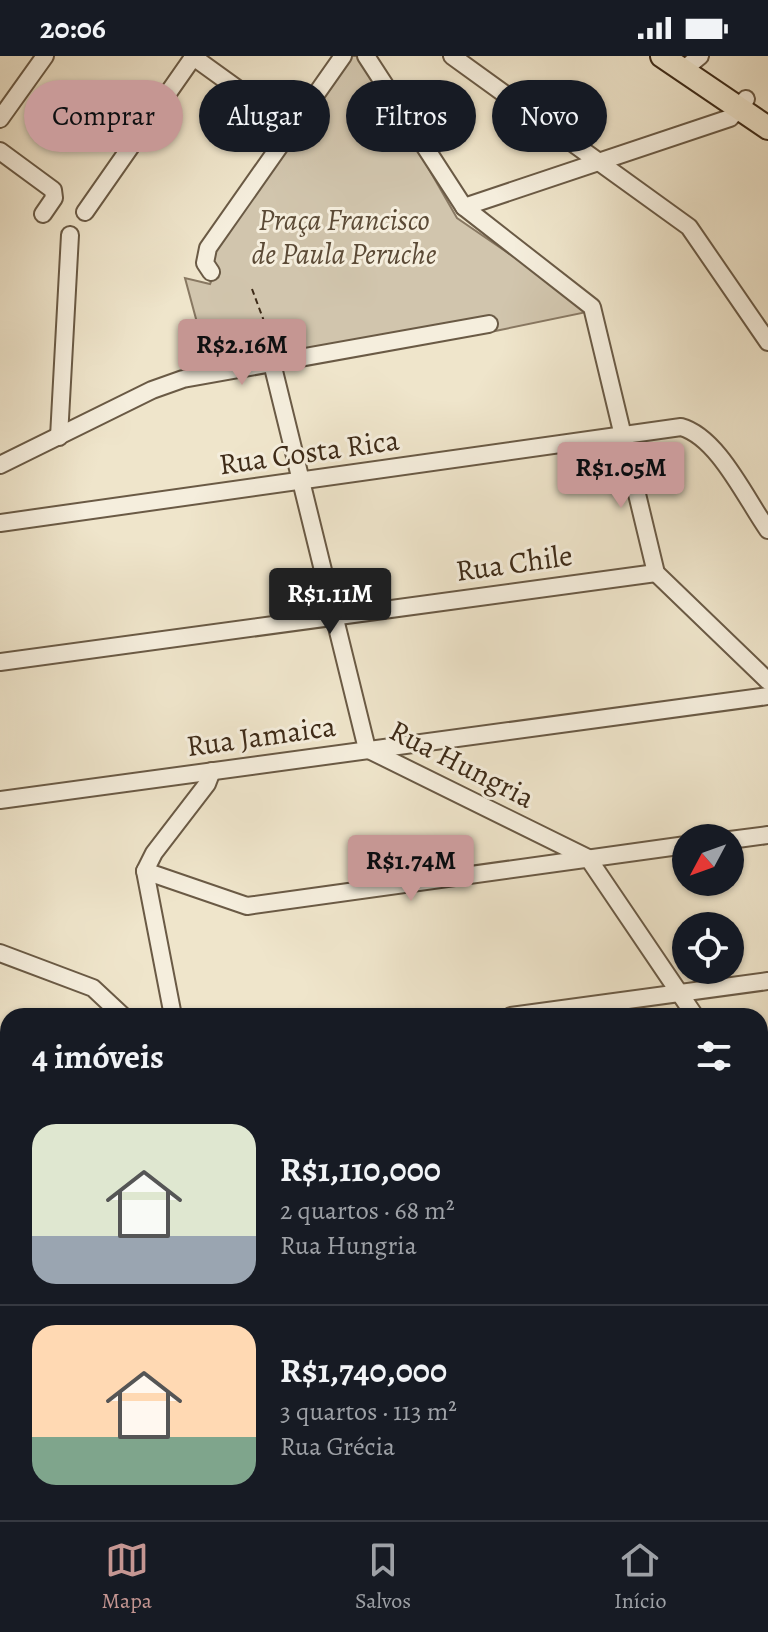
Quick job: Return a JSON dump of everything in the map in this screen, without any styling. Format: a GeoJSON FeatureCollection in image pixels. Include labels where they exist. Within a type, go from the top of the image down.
{"type":"FeatureCollection","features":[{"type":"Feature","properties":{"kind":"main road"},"geometry":{"type":"LineString","coordinates":[[662,56],[690,61],[768,128]]}},
{"type":"Feature","properties":{"kind":"main road"},"geometry":{"type":"LineString","coordinates":[[742,105],[768,114]]}},
{"type":"Feature","properties":{"kind":"street"},"geometry":{"type":"LineString","coordinates":[[0,119],[45,56]]}},
{"type":"Feature","properties":{"kind":"street"},"geometry":{"type":"LineString","coordinates":[[85,212],[193,56],[226,80]]}},
{"type":"Feature","properties":{"kind":"street"},"geometry":{"type":"LineString","coordinates":[[326,80],[343,56]]}},
{"type":"Feature","properties":{"kind":"street"},"geometry":{"type":"LineString","coordinates":[[366,56],[464,207],[592,307],[656,573],[768,681]]}},
{"type":"Feature","properties":{"kind":"street"},"geometry":{"type":"LineString","coordinates":[[452,56],[695,232],[768,342]]}},
{"type":"Feature","properties":{"kind":"street"},"geometry":{"type":"LineString","coordinates":[[464,207],[602,164],[730,118],[742,105]]}},
{"type":"Feature","properties":{"kind":"street"},"geometry":{"type":"LineString","coordinates":[[0,151],[53,190],[54,198],[43,214]]}},
{"type":"Feature","properties":{"kind":"street"},"geometry":{"type":"LineString","coordinates":[[211,272],[205,263],[208,248],[275,152]]}},
{"type":"Feature","properties":{"kind":"street"},"geometry":{"type":"LineString","coordinates":[[59,437],[70,235]]}},
{"type":"Feature","properties":{"kind":"street"},"geometry":{"type":"LineString","coordinates":[[0,465],[167,384],[261,362],[276,362],[489,324]]}},
{"type":"Feature","properties":{"kind":"street","name":"Rua Hungria"},"geometry":{"type":"LineString","coordinates":[[276,362],[301,482],[367,749],[588,858],[690,1008]]}},
{"type":"Feature","properties":{"kind":"street","name":"Rua Costa Rica"},"geometry":{"type":"LineString","coordinates":[[0,523],[625,437],[670,427],[697,433],[712,448],[768,530]]}},
{"type":"Feature","properties":{"kind":"street","name":"Rua Chile"},"geometry":{"type":"LineString","coordinates":[[0,662],[656,573]]}},
{"type":"Feature","properties":{"kind":"street","name":"Rua Jamaica"},"geometry":{"type":"LineString","coordinates":[[0,800],[768,696]]}},
{"type":"Feature","properties":{"kind":"street"},"geometry":{"type":"LineString","coordinates":[[171,1008],[145,871],[154,853],[207,784],[212,771]]}},
{"type":"Feature","properties":{"kind":"street"},"geometry":{"type":"LineString","coordinates":[[744,838],[768,835]]}},
{"type":"Feature","properties":{"kind":"street"},"geometry":{"type":"LineString","coordinates":[[145,871],[247,906],[672,847]]}},
{"type":"Feature","properties":{"kind":"street"},"geometry":{"type":"LineString","coordinates":[[0,953],[93,988],[114,1008]]}},
{"type":"Feature","properties":{"kind":"street"},"geometry":{"type":"LineString","coordinates":[[585,1008],[768,981]]}},
{"type":"Feature","properties":{"kind":"street"},"geometry":{"type":"LineString","coordinates":[[648,1008],[649,997]]}},
{"type":"Feature","properties":{"kind":"path"},"geometry":{"type":"LineString","coordinates":[[252,289],[276,362]]}},
{"type":"Feature","properties":{"kind":"green space","name":"Praça Francisco de Paula Peruche"},"geometry":{"type":"Polygon","coordinates":[[[343,56],[364,56],[378,80],[346,80],[346,152],[419,152],[457,218],[572,297],[587,312],[495,331],[491,320],[209,367],[185,278],[210,284],[214,275],[205,253],[276,152],[330,152],[330,80],[326,80],[343,56]]]}}]}
